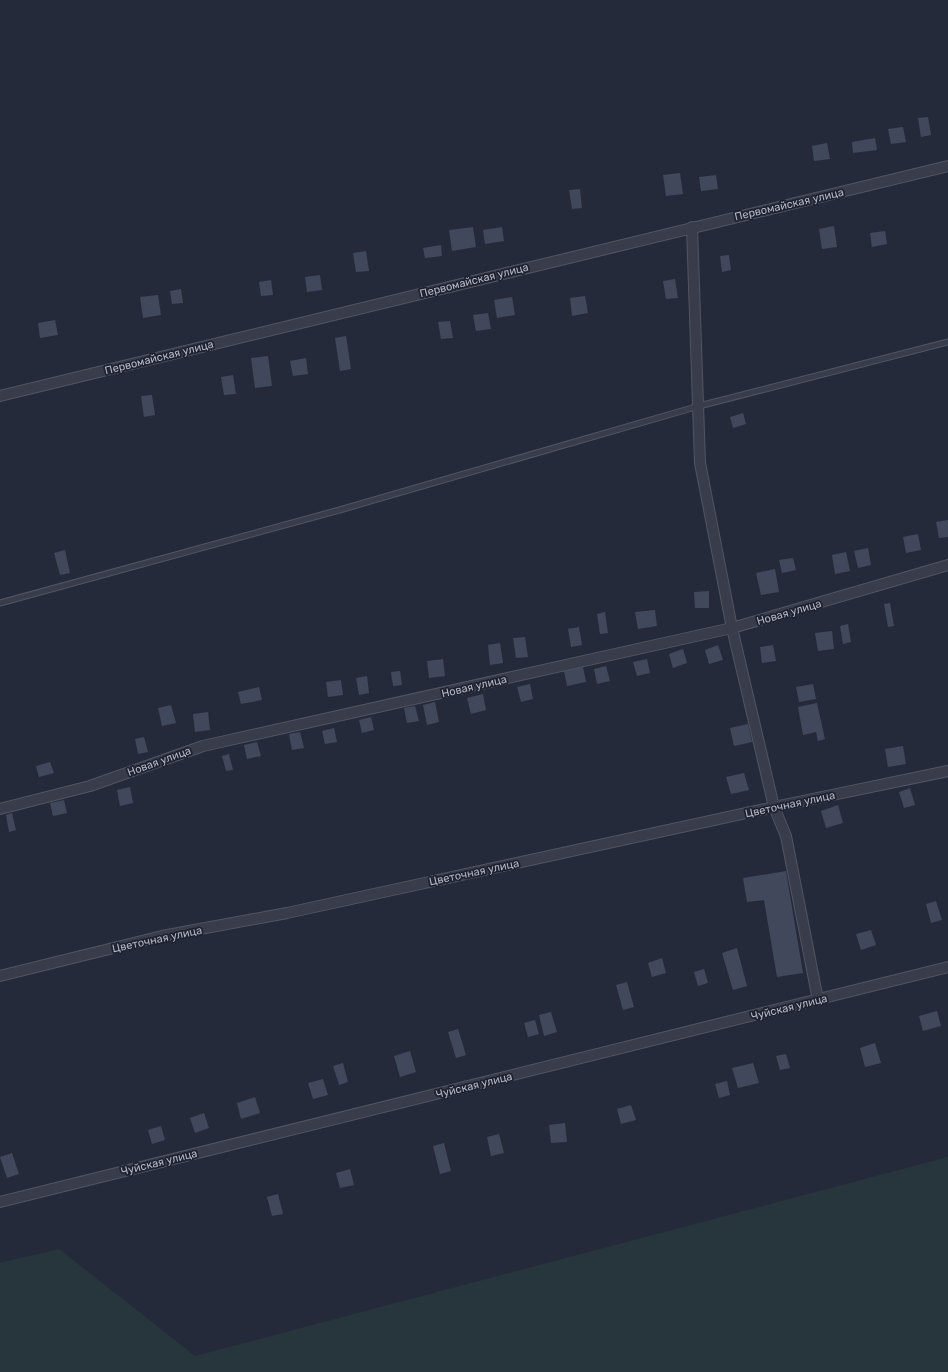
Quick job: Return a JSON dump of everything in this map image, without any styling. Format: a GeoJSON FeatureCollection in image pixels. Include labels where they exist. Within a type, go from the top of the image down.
{"type":"FeatureCollection","features":[{"type":"Feature","properties":{"kind":"street","name":"Первомайская улица"},"geometry":{"type":"LineString","coordinates":[[0,396],[948,166]]}},
{"type":"Feature","properties":{"kind":"street"},"geometry":{"type":"LineString","coordinates":[[692,227],[700,463],[732,628],[774,807],[786,836],[818,1000]]}},
{"type":"Feature","properties":{"kind":"street","name":"Новая улица"},"geometry":{"type":"LineString","coordinates":[[0,809],[90,786],[203,746],[732,628],[948,565]]}},
{"type":"Feature","properties":{"kind":"street","name":"Цветочная улица"},"geometry":{"type":"LineString","coordinates":[[0,976],[162,936],[287,913],[774,807],[948,771]]}},
{"type":"Feature","properties":{"kind":"street","name":"Чуйская улица"},"geometry":{"type":"LineString","coordinates":[[0,1202],[948,967]]}},
{"type":"Feature","properties":{"kind":"lane"},"geometry":{"type":"LineString","coordinates":[[0,603],[343,509],[699,406],[948,342]]}},
{"type":"Feature","properties":{"kind":"shaded area"},"geometry":{"type":"Polygon","coordinates":[[[948,1157],[948,1372],[0,1372],[0,1263],[59,1249],[195,1356],[948,1157]]]}},
{"type":"Feature","properties":{"kind":"building"},"geometry":{"type":"Polygon","coordinates":[[[928,117],[931,135],[921,137],[918,118],[928,117]]]}},
{"type":"Feature","properties":{"kind":"building"},"geometry":{"type":"Polygon","coordinates":[[[903,127],[906,142],[891,144],[888,129],[903,127]]]}},
{"type":"Feature","properties":{"kind":"building"},"geometry":{"type":"Polygon","coordinates":[[[875,138],[877,150],[853,153],[852,142],[875,138]]]}},
{"type":"Feature","properties":{"kind":"building"},"geometry":{"type":"Polygon","coordinates":[[[827,143],[830,159],[814,161],[812,146],[827,143]]]}},
{"type":"Feature","properties":{"kind":"building"},"geometry":{"type":"Polygon","coordinates":[[[680,173],[683,194],[666,196],[663,175],[680,173]]]}},
{"type":"Feature","properties":{"kind":"building"},"geometry":{"type":"Polygon","coordinates":[[[716,175],[718,189],[701,191],[699,177],[716,175]]]}},
{"type":"Feature","properties":{"kind":"building"},"geometry":{"type":"Polygon","coordinates":[[[580,189],[582,208],[572,209],[569,190],[580,189]]]}},
{"type":"Feature","properties":{"kind":"building"},"geometry":{"type":"Polygon","coordinates":[[[834,226],[837,247],[822,249],[819,229],[834,226]]]}},
{"type":"Feature","properties":{"kind":"building"},"geometry":{"type":"Polygon","coordinates":[[[473,227],[476,247],[452,251],[449,230],[473,227]]]}},
{"type":"Feature","properties":{"kind":"building"},"geometry":{"type":"Polygon","coordinates":[[[502,227],[504,241],[485,244],[483,230],[502,227]]]}},
{"type":"Feature","properties":{"kind":"building"},"geometry":{"type":"Polygon","coordinates":[[[885,231],[887,244],[872,247],[870,233],[885,231]]]}},
{"type":"Feature","properties":{"kind":"building"},"geometry":{"type":"Polygon","coordinates":[[[441,245],[442,256],[425,258],[423,248],[441,245]]]}},
{"type":"Feature","properties":{"kind":"building"},"geometry":{"type":"Polygon","coordinates":[[[366,251],[369,271],[356,272],[353,253],[366,251]]]}},
{"type":"Feature","properties":{"kind":"building"},"geometry":{"type":"Polygon","coordinates":[[[729,255],[731,270],[722,272],[720,256],[729,255]]]}},
{"type":"Feature","properties":{"kind":"building"},"geometry":{"type":"Polygon","coordinates":[[[320,275],[322,290],[307,292],[305,277],[320,275]]]}},
{"type":"Feature","properties":{"kind":"building"},"geometry":{"type":"Polygon","coordinates":[[[675,279],[678,298],[666,299],[663,281],[675,279]]]}},
{"type":"Feature","properties":{"kind":"building"},"geometry":{"type":"Polygon","coordinates":[[[271,280],[273,295],[261,296],[259,282],[271,280]]]}},
{"type":"Feature","properties":{"kind":"building"},"geometry":{"type":"Polygon","coordinates":[[[181,289],[183,303],[172,304],[170,291],[181,289]]]}},
{"type":"Feature","properties":{"kind":"building"},"geometry":{"type":"Polygon","coordinates":[[[158,295],[161,315],[143,318],[140,297],[158,295]]]}},
{"type":"Feature","properties":{"kind":"building"},"geometry":{"type":"Polygon","coordinates":[[[585,296],[588,313],[572,316],[570,298],[585,296]]]}},
{"type":"Feature","properties":{"kind":"building"},"geometry":{"type":"Polygon","coordinates":[[[512,297],[515,315],[497,318],[494,300],[512,297]]]}},
{"type":"Feature","properties":{"kind":"building"},"geometry":{"type":"Polygon","coordinates":[[[488,313],[491,329],[476,331],[473,315],[488,313]]]}},
{"type":"Feature","properties":{"kind":"building"},"geometry":{"type":"Polygon","coordinates":[[[55,320],[58,335],[40,338],[38,323],[55,320]]]}},
{"type":"Feature","properties":{"kind":"building"},"geometry":{"type":"Polygon","coordinates":[[[450,321],[453,338],[441,339],[438,322],[450,321]]]}},
{"type":"Feature","properties":{"kind":"building"},"geometry":{"type":"Polygon","coordinates":[[[346,336],[351,369],[340,371],[335,338],[346,336]]]}},
{"type":"Feature","properties":{"kind":"building"},"geometry":{"type":"Polygon","coordinates":[[[268,356],[272,386],[255,388],[251,358],[268,356]]]}},
{"type":"Feature","properties":{"kind":"building"},"geometry":{"type":"Polygon","coordinates":[[[306,358],[308,374],[293,376],[290,361],[306,358]]]}},
{"type":"Feature","properties":{"kind":"building"},"geometry":{"type":"Polygon","coordinates":[[[233,375],[236,394],[224,395],[221,377],[233,375]]]}},
{"type":"Feature","properties":{"kind":"building"},"geometry":{"type":"Polygon","coordinates":[[[152,395],[155,415],[144,417],[141,396],[152,395]]]}},
{"type":"Feature","properties":{"kind":"building"},"geometry":{"type":"Polygon","coordinates":[[[743,413],[746,424],[733,428],[730,417],[743,413]]]}},
{"type":"Feature","properties":{"kind":"building"},"geometry":{"type":"Polygon","coordinates":[[[948,520],[948,537],[939,538],[936,522],[948,520]]]}},
{"type":"Feature","properties":{"kind":"building"},"geometry":{"type":"Polygon","coordinates":[[[918,534],[921,550],[906,553],[903,537],[918,534]]]}},
{"type":"Feature","properties":{"kind":"building"},"geometry":{"type":"Polygon","coordinates":[[[868,548],[871,565],[858,568],[854,551],[868,548]]]}},
{"type":"Feature","properties":{"kind":"building"},"geometry":{"type":"Polygon","coordinates":[[[65,550],[70,573],[60,575],[54,553],[65,550]]]}},
{"type":"Feature","properties":{"kind":"building"},"geometry":{"type":"Polygon","coordinates":[[[846,552],[850,571],[835,574],[832,555],[846,552]]]}},
{"type":"Feature","properties":{"kind":"building"},"geometry":{"type":"Polygon","coordinates":[[[793,558],[796,570],[782,573],[779,560],[793,558]]]}},
{"type":"Feature","properties":{"kind":"building"},"geometry":{"type":"Polygon","coordinates":[[[775,569],[779,592],[761,595],[756,573],[775,569]]]}},
{"type":"Feature","properties":{"kind":"building"},"geometry":{"type":"Polygon","coordinates":[[[709,591],[709,608],[695,608],[694,592],[709,591]]]}},
{"type":"Feature","properties":{"kind":"building"},"geometry":{"type":"Polygon","coordinates":[[[890,603],[894,626],[888,627],[884,604],[890,603]]]}},
{"type":"Feature","properties":{"kind":"building"},"geometry":{"type":"Polygon","coordinates":[[[655,610],[657,626],[638,629],[635,612],[655,610]]]}},
{"type":"Feature","properties":{"kind":"building"},"geometry":{"type":"Polygon","coordinates":[[[605,612],[608,633],[600,634],[597,614],[605,612]]]}},
{"type":"Feature","properties":{"kind":"building"},"geometry":{"type":"Polygon","coordinates":[[[848,624],[851,642],[843,644],[840,626],[848,624]]]}},
{"type":"Feature","properties":{"kind":"building"},"geometry":{"type":"Polygon","coordinates":[[[579,627],[582,645],[571,647],[568,629],[579,627]]]}},
{"type":"Feature","properties":{"kind":"building"},"geometry":{"type":"Polygon","coordinates":[[[832,631],[834,649],[818,651],[815,633],[832,631]]]}},
{"type":"Feature","properties":{"kind":"building"},"geometry":{"type":"Polygon","coordinates":[[[525,637],[528,657],[516,658],[513,638],[525,637]]]}},
{"type":"Feature","properties":{"kind":"building"},"geometry":{"type":"Polygon","coordinates":[[[500,643],[503,663],[490,665],[488,645],[500,643]]]}},
{"type":"Feature","properties":{"kind":"building"},"geometry":{"type":"Polygon","coordinates":[[[718,645],[723,660],[709,664],[705,650],[718,645]]]}},
{"type":"Feature","properties":{"kind":"building"},"geometry":{"type":"Polygon","coordinates":[[[773,645],[776,661],[762,663],[760,647],[773,645]]]}},
{"type":"Feature","properties":{"kind":"building"},"geometry":{"type":"Polygon","coordinates":[[[683,649],[687,663],[673,668],[669,654],[683,649]]]}},
{"type":"Feature","properties":{"kind":"building"},"geometry":{"type":"Polygon","coordinates":[[[443,659],[445,676],[429,678],[427,661],[443,659]]]}},
{"type":"Feature","properties":{"kind":"building"},"geometry":{"type":"Polygon","coordinates":[[[647,659],[650,673],[637,676],[633,662],[647,659]]]}},
{"type":"Feature","properties":{"kind":"building"},"geometry":{"type":"Polygon","coordinates":[[[606,666],[610,681],[597,684],[594,669],[606,666]]]}},
{"type":"Feature","properties":{"kind":"building"},"geometry":{"type":"Polygon","coordinates":[[[583,667],[586,682],[567,686],[564,671],[583,667]]]}},
{"type":"Feature","properties":{"kind":"building"},"geometry":{"type":"Polygon","coordinates":[[[400,671],[402,685],[393,686],[391,672],[400,671]]]}},
{"type":"Feature","properties":{"kind":"building"},"geometry":{"type":"Polygon","coordinates":[[[367,676],[369,693],[359,695],[356,678],[367,676]]]}},
{"type":"Feature","properties":{"kind":"building"},"geometry":{"type":"Polygon","coordinates":[[[341,680],[343,695],[328,697],[326,682],[341,680]]]}},
{"type":"Feature","properties":{"kind":"building"},"geometry":{"type":"Polygon","coordinates":[[[530,684],[533,699],[521,702],[517,687],[530,684]]]}},
{"type":"Feature","properties":{"kind":"building"},"geometry":{"type":"Polygon","coordinates":[[[813,684],[816,699],[799,702],[796,687],[813,684]]]}},
{"type":"Feature","properties":{"kind":"building"},"geometry":{"type":"Polygon","coordinates":[[[259,687],[262,700],[241,704],[238,692],[259,687]]]}},
{"type":"Feature","properties":{"kind":"building"},"geometry":{"type":"Polygon","coordinates":[[[483,694],[486,710],[471,714],[467,698],[483,694]]]}},
{"type":"Feature","properties":{"kind":"building"},"geometry":{"type":"Polygon","coordinates":[[[435,702],[439,722],[427,725],[423,705],[435,702]]]}},
{"type":"Feature","properties":{"kind":"building"},"geometry":{"type":"Polygon","coordinates":[[[817,703],[825,739],[818,741],[816,732],[803,735],[798,707],[817,703]]]}},
{"type":"Feature","properties":{"kind":"building"},"geometry":{"type":"Polygon","coordinates":[[[171,705],[176,723],[162,726],[158,708],[171,705]]]}},
{"type":"Feature","properties":{"kind":"building"},"geometry":{"type":"Polygon","coordinates":[[[415,706],[419,721],[407,723],[404,708],[415,706]]]}},
{"type":"Feature","properties":{"kind":"building"},"geometry":{"type":"Polygon","coordinates":[[[208,712],[210,730],[195,732],[193,714],[208,712]]]}},
{"type":"Feature","properties":{"kind":"building"},"geometry":{"type":"Polygon","coordinates":[[[371,717],[374,730],[362,733],[359,720],[371,717]]]}},
{"type":"Feature","properties":{"kind":"building"},"geometry":{"type":"Polygon","coordinates":[[[748,724],[752,742],[734,746],[730,728],[748,724]]]}},
{"type":"Feature","properties":{"kind":"building"},"geometry":{"type":"Polygon","coordinates":[[[334,728],[337,742],[325,744],[322,731],[334,728]]]}},
{"type":"Feature","properties":{"kind":"building"},"geometry":{"type":"Polygon","coordinates":[[[300,732],[304,748],[292,750],[289,734],[300,732]]]}},
{"type":"Feature","properties":{"kind":"building"},"geometry":{"type":"Polygon","coordinates":[[[144,737],[148,752],[138,754],[135,739],[144,737]]]}},
{"type":"Feature","properties":{"kind":"building"},"geometry":{"type":"Polygon","coordinates":[[[257,742],[261,756],[247,759],[244,745],[257,742]]]}},
{"type":"Feature","properties":{"kind":"building"},"geometry":{"type":"Polygon","coordinates":[[[903,746],[906,764],[888,767],[885,749],[903,746]]]}},
{"type":"Feature","properties":{"kind":"building"},"geometry":{"type":"Polygon","coordinates":[[[229,754],[233,770],[226,771],[222,756],[229,754]]]}},
{"type":"Feature","properties":{"kind":"building"},"geometry":{"type":"Polygon","coordinates":[[[50,762],[54,773],[39,777],[36,766],[50,762]]]}},
{"type":"Feature","properties":{"kind":"building"},"geometry":{"type":"Polygon","coordinates":[[[744,773],[749,790],[731,794],[726,777],[744,773]]]}},
{"type":"Feature","properties":{"kind":"building"},"geometry":{"type":"Polygon","coordinates":[[[130,787],[133,803],[120,806],[117,790],[130,787]]]}},
{"type":"Feature","properties":{"kind":"building"},"geometry":{"type":"Polygon","coordinates":[[[910,788],[915,805],[904,808],[899,792],[910,788]]]}},
{"type":"Feature","properties":{"kind":"building"},"geometry":{"type":"Polygon","coordinates":[[[64,800],[67,813],[53,816],[50,803],[64,800]]]}},
{"type":"Feature","properties":{"kind":"building"},"geometry":{"type":"Polygon","coordinates":[[[838,805],[843,823],[826,828],[821,811],[838,805]]]}},
{"type":"Feature","properties":{"kind":"building"},"geometry":{"type":"Polygon","coordinates":[[[12,813],[16,830],[9,832],[6,815],[12,813]]]}},
{"type":"Feature","properties":{"kind":"building"},"geometry":{"type":"Polygon","coordinates":[[[786,871],[803,973],[777,977],[764,900],[747,902],[743,878],[786,871]]]}},
{"type":"Feature","properties":{"kind":"building"},"geometry":{"type":"Polygon","coordinates":[[[936,901],[942,920],[931,923],[926,904],[936,901]]]}},
{"type":"Feature","properties":{"kind":"building"},"geometry":{"type":"Polygon","coordinates":[[[871,930],[876,945],[861,950],[856,934],[871,930]]]}},
{"type":"Feature","properties":{"kind":"building"},"geometry":{"type":"Polygon","coordinates":[[[737,948],[747,986],[733,990],[722,953],[737,948]]]}},
{"type":"Feature","properties":{"kind":"building"},"geometry":{"type":"Polygon","coordinates":[[[662,958],[666,973],[652,977],[648,963],[662,958]]]}},
{"type":"Feature","properties":{"kind":"building"},"geometry":{"type":"Polygon","coordinates":[[[704,969],[708,983],[698,986],[694,972],[704,969]]]}},
{"type":"Feature","properties":{"kind":"building"},"geometry":{"type":"Polygon","coordinates":[[[627,982],[634,1007],[623,1010],[616,985],[627,982]]]}},
{"type":"Feature","properties":{"kind":"building"},"geometry":{"type":"Polygon","coordinates":[[[937,1011],[941,1026],[923,1031],[919,1016],[937,1011]]]}},
{"type":"Feature","properties":{"kind":"building"},"geometry":{"type":"Polygon","coordinates":[[[551,1012],[557,1032],[544,1036],[539,1015],[551,1012]]]}},
{"type":"Feature","properties":{"kind":"building"},"geometry":{"type":"Polygon","coordinates":[[[535,1020],[539,1034],[528,1037],[524,1023],[535,1020]]]}},
{"type":"Feature","properties":{"kind":"building"},"geometry":{"type":"Polygon","coordinates":[[[458,1029],[466,1055],[456,1058],[448,1032],[458,1029]]]}},
{"type":"Feature","properties":{"kind":"building"},"geometry":{"type":"Polygon","coordinates":[[[875,1043],[881,1063],[865,1067],[860,1048],[875,1043]]]}},
{"type":"Feature","properties":{"kind":"building"},"geometry":{"type":"Polygon","coordinates":[[[410,1051],[416,1072],[400,1077],[394,1056],[410,1051]]]}},
{"type":"Feature","properties":{"kind":"building"},"geometry":{"type":"Polygon","coordinates":[[[786,1054],[790,1068],[780,1070],[776,1056],[786,1054]]]}},
{"type":"Feature","properties":{"kind":"building"},"geometry":{"type":"Polygon","coordinates":[[[343,1063],[348,1082],[339,1085],[333,1066],[343,1063]]]}},
{"type":"Feature","properties":{"kind":"building"},"geometry":{"type":"Polygon","coordinates":[[[753,1063],[759,1083],[738,1088],[732,1068],[753,1063]]]}},
{"type":"Feature","properties":{"kind":"building"},"geometry":{"type":"Polygon","coordinates":[[[323,1079],[328,1095],[313,1099],[308,1083],[323,1079]]]}},
{"type":"Feature","properties":{"kind":"building"},"geometry":{"type":"Polygon","coordinates":[[[727,1081],[730,1095],[719,1098],[715,1084],[727,1081]]]}},
{"type":"Feature","properties":{"kind":"building"},"geometry":{"type":"Polygon","coordinates":[[[255,1097],[260,1113],[241,1119],[237,1103],[255,1097]]]}},
{"type":"Feature","properties":{"kind":"building"},"geometry":{"type":"Polygon","coordinates":[[[631,1105],[636,1120],[621,1124],[617,1109],[631,1105]]]}},
{"type":"Feature","properties":{"kind":"building"},"geometry":{"type":"Polygon","coordinates":[[[204,1113],[209,1128],[195,1133],[190,1118],[204,1113]]]}},
{"type":"Feature","properties":{"kind":"building"},"geometry":{"type":"Polygon","coordinates":[[[565,1123],[567,1142],[551,1143],[549,1125],[565,1123]]]}},
{"type":"Feature","properties":{"kind":"building"},"geometry":{"type":"Polygon","coordinates":[[[161,1126],[165,1140],[152,1144],[148,1130],[161,1126]]]}},
{"type":"Feature","properties":{"kind":"building"},"geometry":{"type":"Polygon","coordinates":[[[499,1134],[504,1153],[491,1156],[487,1137],[499,1134]]]}},
{"type":"Feature","properties":{"kind":"building"},"geometry":{"type":"Polygon","coordinates":[[[444,1143],[451,1171],[440,1174],[433,1146],[444,1143]]]}},
{"type":"Feature","properties":{"kind":"building"},"geometry":{"type":"Polygon","coordinates":[[[12,1153],[19,1174],[7,1178],[0,1157],[12,1153]]]}},
{"type":"Feature","properties":{"kind":"building"},"geometry":{"type":"Polygon","coordinates":[[[350,1169],[354,1185],[340,1188],[336,1173],[350,1169]]]}},
{"type":"Feature","properties":{"kind":"building"},"geometry":{"type":"Polygon","coordinates":[[[278,1194],[283,1214],[272,1216],[267,1197],[278,1194]]]}}]}
